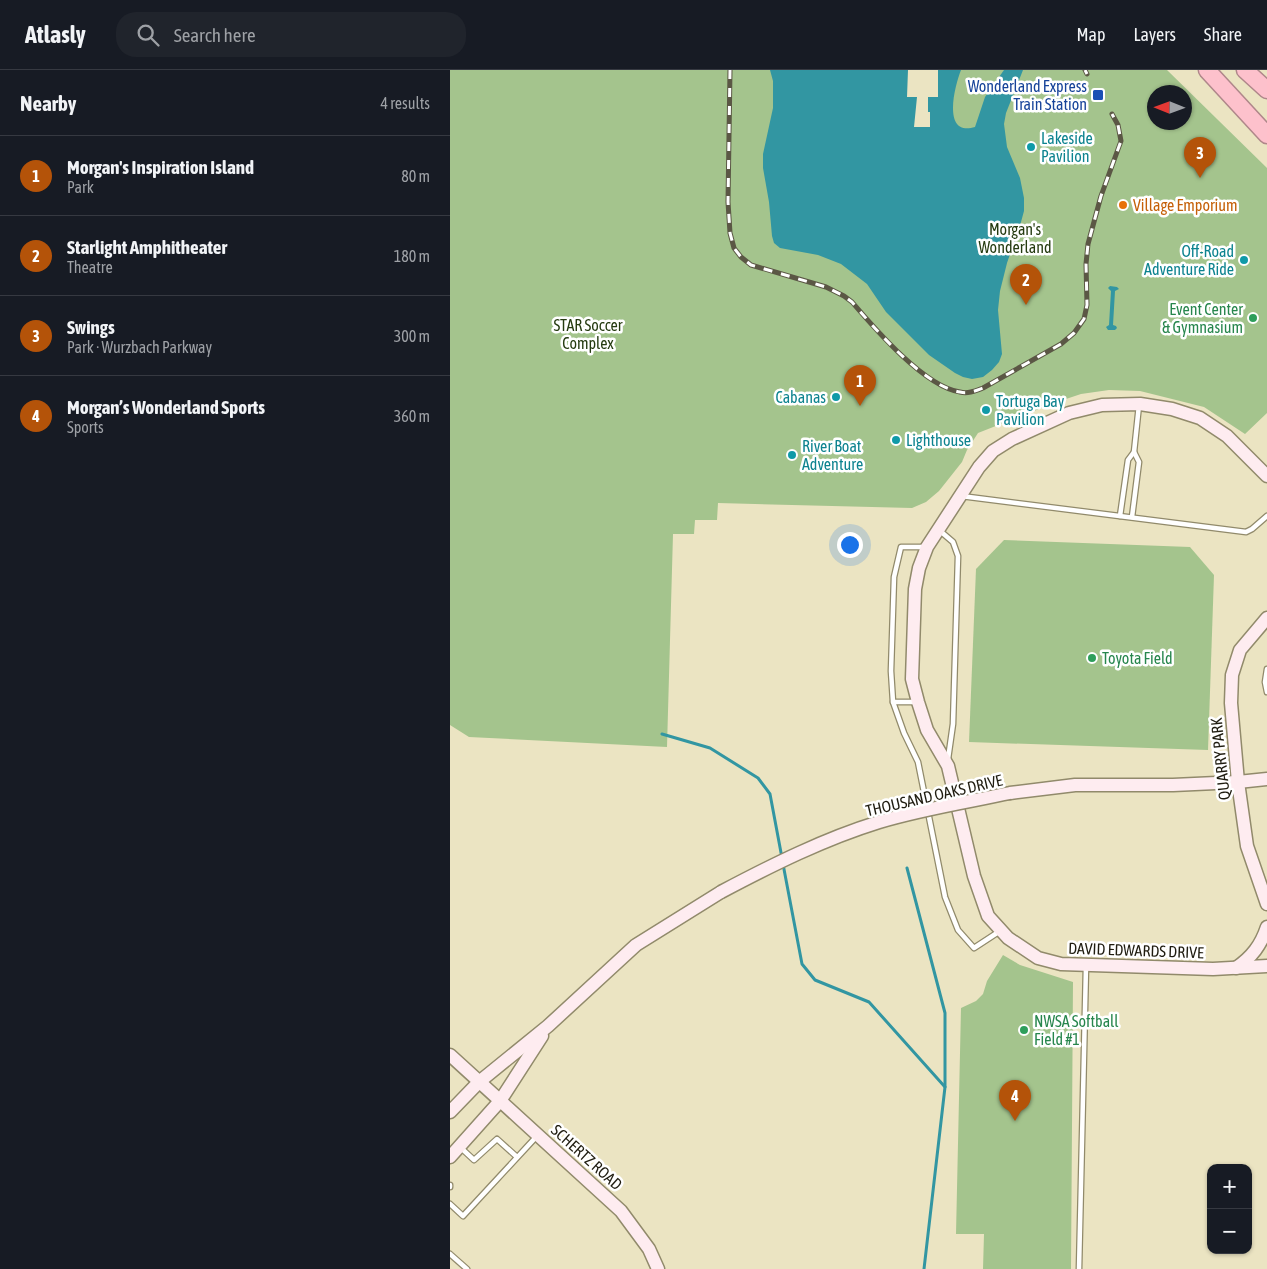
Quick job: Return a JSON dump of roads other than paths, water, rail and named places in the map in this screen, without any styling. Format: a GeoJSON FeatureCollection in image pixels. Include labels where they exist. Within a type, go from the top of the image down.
{"type":"FeatureCollection","features":[{"type":"Feature","properties":{"kind":"highway"},"geometry":{"type":"LineString","coordinates":[[1209,70],[1235,89],[1267,118]]}},
{"type":"Feature","properties":{"kind":"highway"},"geometry":{"type":"LineString","coordinates":[[1209,70],[1267,135]]}},
{"type":"Feature","properties":{"kind":"highway"},"geometry":{"type":"LineString","coordinates":[[1245,70],[1267,90]]}},
{"type":"Feature","properties":{"kind":"highway"},"geometry":{"type":"LineString","coordinates":[[1259,70],[1267,76]]}},
{"type":"Feature","properties":{"kind":"street","name":"DAVID EDWARDS DRIVE"},"geometry":{"type":"LineString","coordinates":[[1267,476],[1227,436],[1200,418],[1140,404],[1102,405],[1069,413],[1012,439],[994,450],[979,467],[927,547],[919,568],[915,589],[912,679],[927,730],[948,766],[974,876],[988,916],[1008,938],[1038,958],[1062,964],[1234,969],[1267,966]]}},
{"type":"Feature","properties":{"kind":"street","name":"QUARRY PARK"},"geometry":{"type":"LineString","coordinates":[[1267,618],[1240,650],[1232,675],[1231,703],[1238,782],[1247,846],[1267,904]]}},
{"type":"Feature","properties":{"kind":"street","name":"THOUSAND OAKS DRIVE"},"geometry":{"type":"LineString","coordinates":[[450,1112],[479,1082],[548,1026],[636,944],[721,892],[799,852],[878,823],[912,813],[1010,793],[1075,785],[1173,785],[1267,779]]}},
{"type":"Feature","properties":{"kind":"street"},"geometry":{"type":"LineString","coordinates":[[1234,969],[1247,960],[1259,947],[1267,927]]}},
{"type":"Feature","properties":{"kind":"street","name":"THOUSAND OAKS DRIVE"},"geometry":{"type":"LineString","coordinates":[[450,1157],[500,1101],[548,1026]]}},
{"type":"Feature","properties":{"kind":"street","name":"SCHERTZ ROAD"},"geometry":{"type":"LineString","coordinates":[[450,1055],[621,1211],[649,1249],[658,1269]]}},
{"type":"Feature","properties":{"kind":"lane"},"geometry":{"type":"LineString","coordinates":[[1120,516],[1128,460],[1134,452],[1140,404]]}},
{"type":"Feature","properties":{"kind":"lane"},"geometry":{"type":"LineString","coordinates":[[1132,517],[1139,462],[1134,452]]}},
{"type":"Feature","properties":{"kind":"lane"},"geometry":{"type":"LineString","coordinates":[[960,496],[1246,532],[1267,516]]}},
{"type":"Feature","properties":{"kind":"lane"},"geometry":{"type":"LineString","coordinates":[[938,529],[954,542],[958,556],[953,724],[948,766]]}},
{"type":"Feature","properties":{"kind":"lane"},"geometry":{"type":"LineString","coordinates":[[927,547],[900,547],[894,577],[891,671],[893,702],[904,733],[918,762],[945,897],[958,930],[974,948],[1001,930]]}},
{"type":"Feature","properties":{"kind":"lane"},"geometry":{"type":"LineString","coordinates":[[1267,669],[1267,692]]}},
{"type":"Feature","properties":{"kind":"lane"},"geometry":{"type":"LineString","coordinates":[[893,702],[918,702]]}},
{"type":"Feature","properties":{"kind":"lane"},"geometry":{"type":"LineString","coordinates":[[1079,1269],[1086,965]]}},
{"type":"Feature","properties":{"kind":"lane"},"geometry":{"type":"LineString","coordinates":[[450,1204],[463,1216],[538,1135]]}},
{"type":"Feature","properties":{"kind":"lane"},"geometry":{"type":"LineString","coordinates":[[460,1146],[474,1160],[496,1139],[517,1157]]}},
{"type":"Feature","properties":{"kind":"lane"},"geometry":{"type":"LineString","coordinates":[[450,1254],[467,1269]]}},
{"type":"Feature","properties":{"kind":"lane"},"geometry":{"type":"LineString","coordinates":[[450,1263],[454,1258]]}},
{"type":"Feature","properties":{"kind":"water"},"geometry":{"type":"Polygon","coordinates":[[[770,70],[961,70],[953,108],[954,117],[958,124],[964,128],[975,127],[985,97],[1004,70],[1023,70],[1006,113],[1004,124],[1007,147],[1020,178],[1024,198],[1024,211],[1000,291],[998,310],[1002,354],[999,362],[983,377],[972,379],[963,377],[929,355],[886,312],[867,284],[841,264],[818,255],[780,248],[774,243],[763,168],[763,154],[773,108],[773,81],[770,70]]]}},
{"type":"Feature","properties":{"kind":"water"},"geometry":{"type":"Polygon","coordinates":[[[1110,286],[1119,289],[1115,291],[1113,325],[1117,328],[1115,330],[1108,330],[1106,327],[1109,325],[1111,291],[1108,288],[1110,286]]]}},
{"type":"Feature","properties":{"kind":"waterway"},"geometry":{"type":"LineString","coordinates":[[662,734],[710,748],[758,778],[770,794],[782,858]]}},
{"type":"Feature","properties":{"kind":"waterway"},"geometry":{"type":"LineString","coordinates":[[783,864],[802,964],[815,980],[869,1002],[945,1087]]}},
{"type":"Feature","properties":{"kind":"waterway"},"geometry":{"type":"LineString","coordinates":[[907,868],[945,1013],[945,1087],[924,1269]]}},
{"type":"Feature","properties":{"kind":"railway"},"geometry":{"type":"LineString","coordinates":[[730,70],[728,202],[730,233],[734,248],[751,265],[826,287],[844,296],[852,302],[887,341],[917,368],[946,388],[963,393],[983,388],[1061,344],[1074,333],[1084,319],[1087,305],[1086,264],[1088,244],[1101,196],[1121,141],[1118,125],[1112,114]]}},
{"type":"Feature","properties":{"kind":"railway"},"geometry":{"type":"LineString","coordinates":[[1085,70],[1087,74]]}},
{"type":"Feature","properties":{"kind":"place","name":"Wonderland Express Train Station"},"geometry":{"type":"Point","coordinates":[1098,95]}},
{"type":"Feature","properties":{"kind":"place","name":"Lakeside Pavilion"},"geometry":{"type":"Point","coordinates":[1031,147]}},
{"type":"Feature","properties":{"kind":"place","name":"Swings"},"geometry":{"type":"Point","coordinates":[1200,178]}},
{"type":"Feature","properties":{"kind":"place","name":"Village Emporium"},"geometry":{"type":"Point","coordinates":[1123,205]}},
{"type":"Feature","properties":{"kind":"place","name":"Off-Road Adventure Ride"},"geometry":{"type":"Point","coordinates":[1244,260]}},
{"type":"Feature","properties":{"kind":"place","name":"Starlight Amphitheater"},"geometry":{"type":"Point","coordinates":[1026,305]}},
{"type":"Feature","properties":{"kind":"place","name":"Event Center & Gymnasium"},"geometry":{"type":"Point","coordinates":[1253,318]}},
{"type":"Feature","properties":{"kind":"place","name":"Cabanas"},"geometry":{"type":"Point","coordinates":[836,397]}},
{"type":"Feature","properties":{"kind":"place","name":"Morgan's Inspiration Island"},"geometry":{"type":"Point","coordinates":[860,406]}},
{"type":"Feature","properties":{"kind":"place","name":"Tortuga Bay Pavilion"},"geometry":{"type":"Point","coordinates":[986,410]}},
{"type":"Feature","properties":{"kind":"place","name":"Lighthouse"},"geometry":{"type":"Point","coordinates":[896,440]}},
{"type":"Feature","properties":{"kind":"place","name":"River Boat Adventure"},"geometry":{"type":"Point","coordinates":[792,455]}},
{"type":"Feature","properties":{"kind":"place","name":"Toyota Field"},"geometry":{"type":"Point","coordinates":[1092,658]}},
{"type":"Feature","properties":{"kind":"place","name":"NWSA Softball Field #1"},"geometry":{"type":"Point","coordinates":[1024,1030]}},
{"type":"Feature","properties":{"kind":"place","name":"Morgan’s Wonderland Sports"},"geometry":{"type":"Point","coordinates":[1015,1121]}},
{"type":"Feature","properties":{"kind":"park label","name":"Morgan's Wonderland"},"geometry":{"type":"Point","coordinates":[1015,238]}},
{"type":"Feature","properties":{"kind":"park label","name":"STAR Soccer Complex"},"geometry":{"type":"Point","coordinates":[588,334]}}]}
